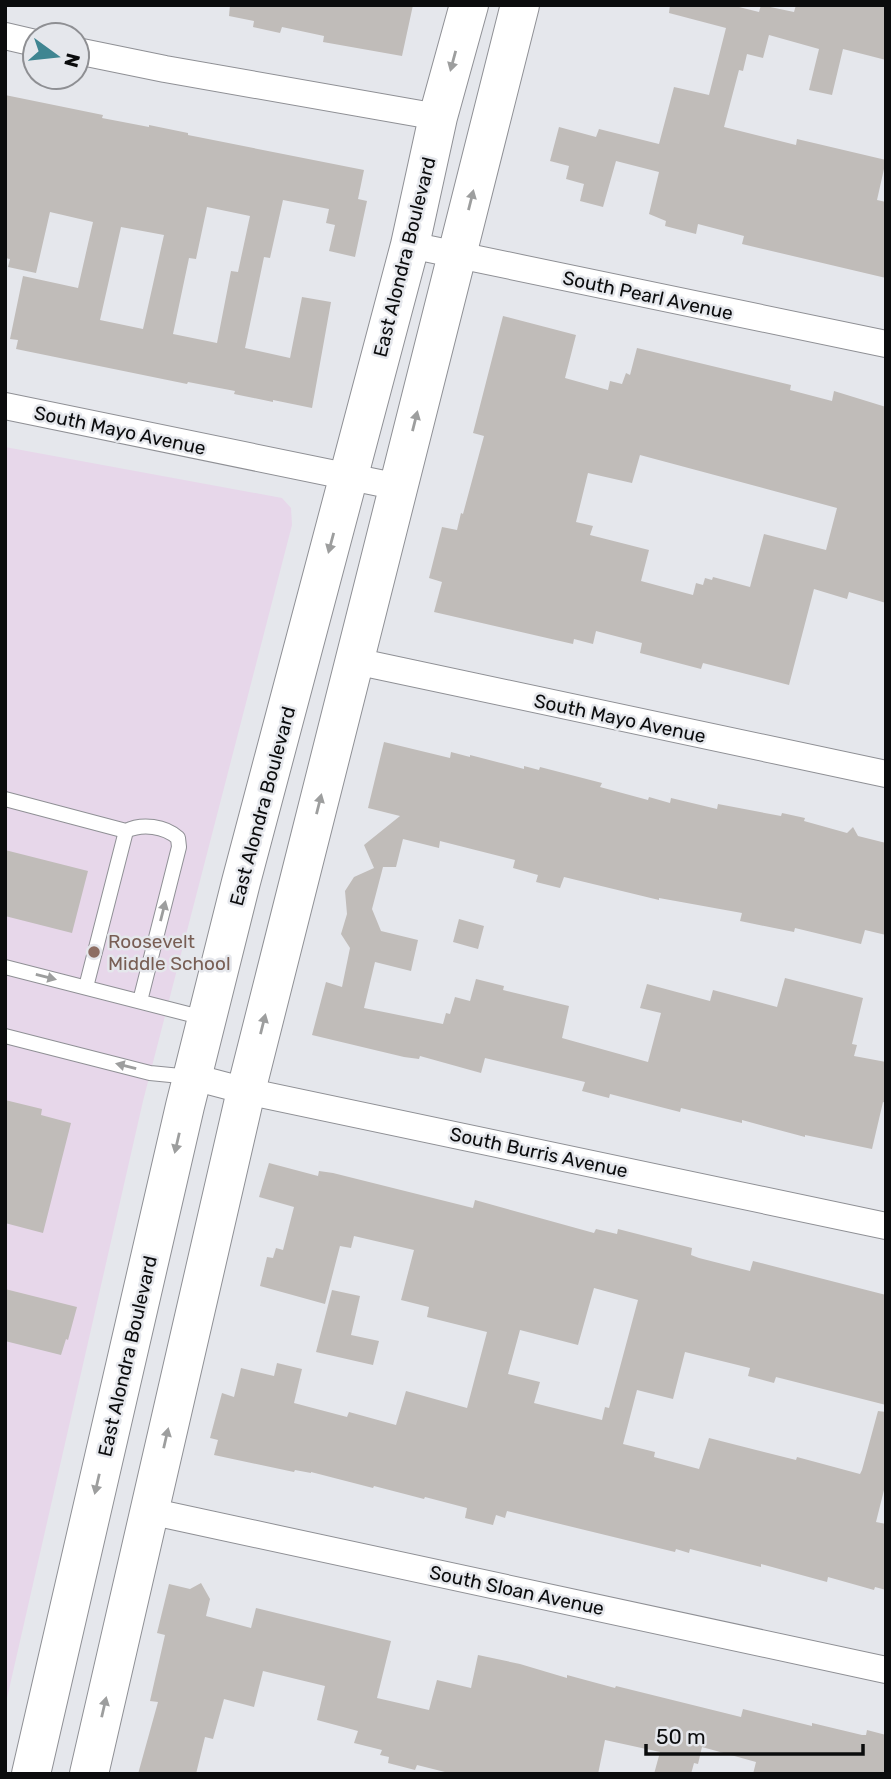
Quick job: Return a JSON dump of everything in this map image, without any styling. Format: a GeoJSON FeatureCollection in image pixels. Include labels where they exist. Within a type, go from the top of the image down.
{"type":"FeatureCollection","features":[{"type":"Feature","properties":{"kind":"main road","name":"East Alondra Boulevard"},"geometry":{"type":"LineString","coordinates":[[31,1774],[207,1018],[410,245],[438,117],[469,5]]}},
{"type":"Feature","properties":{"kind":"main road"},"geometry":{"type":"LineString","coordinates":[[89,1774],[246,1090],[520,5]]}},
{"type":"Feature","properties":{"kind":"street"},"geometry":{"type":"LineString","coordinates":[[91,54],[438,117]]}},
{"type":"Feature","properties":{"kind":"street","name":"South Pearl Avenue"},"geometry":{"type":"LineString","coordinates":[[410,245],[886,344]]}},
{"type":"Feature","properties":{"kind":"street","name":"South Mayo Avenue"},"geometry":{"type":"LineString","coordinates":[[5,406],[399,487]]}},
{"type":"Feature","properties":{"kind":"street","name":"South Mayo Avenue"},"geometry":{"type":"LineString","coordinates":[[355,662],[886,775]]}},
{"type":"Feature","properties":{"kind":"street","name":"South Burris Avenue"},"geometry":{"type":"LineString","coordinates":[[193,1077],[886,1226]]}},
{"type":"Feature","properties":{"kind":"street","name":"South Sloan Avenue"},"geometry":{"type":"LineString","coordinates":[[149,1511],[886,1670]]}},
{"type":"Feature","properties":{"kind":"lane"},"geometry":{"type":"LineString","coordinates":[[5,799],[126,831],[143,825],[170,832],[179,842],[140,1001]]}},
{"type":"Feature","properties":{"kind":"lane"},"geometry":{"type":"LineString","coordinates":[[86,987],[126,831]]}},
{"type":"Feature","properties":{"kind":"lane"},"geometry":{"type":"LineString","coordinates":[[5,967],[207,1018]]}},
{"type":"Feature","properties":{"kind":"lane"},"geometry":{"type":"LineString","coordinates":[[5,1036],[150,1073],[193,1077]]}},
{"type":"Feature","properties":{"kind":"shaded area","name":"Roosevelt Middle School"},"geometry":{"type":"Polygon","coordinates":[[[5,447],[282,498],[291,508],[292,525],[143,1101],[5,1707],[5,447]]]}},
{"type":"Feature","properties":{"kind":"building"},"geometry":{"type":"Polygon","coordinates":[[[230,5],[413,5],[402,56],[323,42],[324,36],[282,27],[280,33],[253,27],[254,21],[229,16],[230,5]]]}},
{"type":"Feature","properties":{"kind":"building"},"geometry":{"type":"Polygon","coordinates":[[[670,5],[731,5],[759,12],[761,5],[794,12],[796,5],[886,5],[886,60],[843,49],[832,95],[809,90],[819,49],[769,35],[763,58],[747,54],[743,71],[739,70],[724,127],[796,145],[797,139],[886,160],[877,200],[886,202],[886,278],[742,244],[744,236],[698,224],[696,234],[665,226],[666,221],[649,214],[659,172],[616,161],[603,207],[580,201],[584,184],[566,179],[569,166],[550,161],[559,127],[596,137],[599,129],[659,144],[674,87],[709,95],[726,28],[669,13],[670,5]]]}},
{"type":"Feature","properties":{"kind":"building"},"geometry":{"type":"Polygon","coordinates":[[[5,95],[103,115],[102,118],[149,125],[364,170],[358,199],[367,201],[355,257],[329,251],[335,225],[326,223],[329,209],[283,200],[270,258],[264,257],[245,348],[290,358],[302,297],[331,302],[312,408],[16,349],[18,340],[10,339],[23,276],[78,288],[93,222],[50,212],[36,273],[8,267],[10,259],[5,258],[5,95]],[[207,207],[196,259],[189,258],[173,334],[217,343],[231,271],[238,272],[250,216],[207,207]],[[121,227],[100,320],[143,329],[164,235],[121,227]]]}},
{"type":"Feature","properties":{"kind":"building"},"geometry":{"type":"Polygon","coordinates":[[[503,316],[576,335],[565,378],[608,390],[610,381],[622,384],[626,373],[630,375],[637,348],[791,385],[790,390],[832,401],[834,391],[886,407],[886,603],[849,592],[847,599],[814,589],[789,685],[703,663],[701,669],[640,653],[642,643],[596,631],[593,644],[574,639],[573,644],[434,612],[442,582],[429,578],[442,527],[457,530],[461,513],[463,514],[484,436],[473,433],[503,316]],[[640,455],[632,483],[588,473],[576,522],[593,526],[590,535],[649,550],[641,581],[693,595],[696,583],[703,585],[705,578],[712,580],[713,577],[750,587],[764,534],[826,550],[837,508],[640,455]]]}},
{"type":"Feature","properties":{"kind":"building"},"geometry":{"type":"Polygon","coordinates":[[[384,742],[450,758],[451,752],[524,769],[524,766],[539,770],[540,767],[602,783],[600,787],[648,800],[649,797],[670,803],[671,798],[717,809],[718,804],[781,816],[782,813],[847,833],[853,827],[858,836],[886,843],[886,935],[865,930],[861,944],[795,928],[794,932],[740,921],[742,913],[659,900],[564,877],[560,888],[536,882],[538,875],[513,868],[515,860],[440,841],[439,848],[403,839],[396,867],[383,867],[372,909],[381,931],[418,940],[411,971],[375,962],[364,1008],[443,1024],[446,1013],[450,1014],[455,997],[470,1001],[476,979],[504,986],[503,990],[569,1006],[562,1038],[648,1062],[661,1013],[640,1008],[647,984],[710,1001],[713,990],[777,1007],[785,978],[863,998],[852,1044],[857,1045],[854,1056],[886,1062],[886,1103],[883,1102],[872,1149],[805,1137],[742,1120],[742,1123],[681,1108],[680,1112],[610,1094],[609,1098],[582,1091],[585,1082],[485,1058],[481,1073],[420,1056],[419,1059],[404,1057],[312,1035],[326,982],[342,987],[350,948],[341,934],[347,914],[345,891],[354,877],[374,868],[364,845],[400,816],[368,808],[384,742]]]}},
{"type":"Feature","properties":{"kind":"building"},"geometry":{"type":"Polygon","coordinates":[[[5,850],[88,871],[72,933],[5,916],[5,850]]]}},
{"type":"Feature","properties":{"kind":"building"},"geometry":{"type":"Polygon","coordinates":[[[459,919],[484,926],[478,949],[453,942],[459,919]]]}},
{"type":"Feature","properties":{"kind":"building"},"geometry":{"type":"Polygon","coordinates":[[[5,1100],[42,1109],[41,1115],[71,1123],[43,1233],[5,1223],[5,1100]]]}},
{"type":"Feature","properties":{"kind":"building"},"geometry":{"type":"Polygon","coordinates":[[[269,1163],[318,1176],[319,1171],[333,1173],[473,1208],[475,1200],[594,1233],[596,1229],[617,1234],[618,1229],[692,1248],[691,1255],[750,1271],[753,1261],[886,1295],[886,1405],[776,1377],[774,1383],[748,1376],[750,1368],[685,1352],[673,1399],[637,1390],[623,1444],[655,1452],[654,1457],[699,1469],[709,1438],[860,1474],[878,1411],[886,1412],[886,1482],[876,1522],[886,1524],[886,1590],[875,1587],[874,1590],[828,1577],[827,1582],[690,1549],[689,1553],[676,1549],[675,1552],[507,1511],[505,1518],[496,1515],[493,1525],[465,1518],[467,1508],[425,1497],[424,1499],[374,1486],[373,1488],[311,1472],[294,1472],[214,1455],[218,1440],[210,1438],[222,1393],[234,1397],[241,1368],[274,1376],[277,1363],[302,1369],[294,1403],[347,1417],[349,1412],[396,1425],[406,1391],[467,1408],[487,1332],[427,1317],[429,1307],[401,1300],[414,1250],[354,1236],[351,1248],[340,1246],[325,1304],[260,1286],[267,1257],[273,1258],[276,1248],[283,1250],[294,1207],[259,1197],[269,1163]],[[594,1288],[578,1345],[520,1330],[508,1374],[540,1382],[534,1403],[602,1420],[605,1407],[609,1408],[638,1300],[594,1288]]]}},
{"type":"Feature","properties":{"kind":"building"},"geometry":{"type":"Polygon","coordinates":[[[5,1289],[77,1307],[61,1355],[5,1341],[5,1289]]]}},
{"type":"Feature","properties":{"kind":"building"},"geometry":{"type":"Polygon","coordinates":[[[332,1290],[360,1296],[351,1335],[379,1341],[373,1365],[316,1352],[332,1290]]]}},
{"type":"Feature","properties":{"kind":"building"},"geometry":{"type":"Polygon","coordinates":[[[201,1583],[210,1599],[206,1616],[251,1628],[256,1608],[391,1641],[377,1698],[429,1710],[437,1680],[471,1688],[478,1655],[741,1717],[743,1709],[812,1726],[812,1723],[862,1735],[866,1735],[867,1730],[886,1735],[886,1774],[753,1774],[756,1762],[702,1747],[698,1764],[694,1763],[691,1774],[654,1774],[660,1752],[605,1740],[598,1774],[453,1774],[417,1765],[415,1770],[388,1763],[389,1757],[380,1755],[382,1750],[354,1743],[358,1731],[317,1720],[325,1686],[263,1671],[254,1707],[224,1699],[213,1739],[205,1737],[196,1774],[138,1774],[158,1702],[150,1701],[165,1635],[157,1633],[169,1584],[190,1589],[201,1583]]]}},
{"type":"Feature","properties":{"kind":"place","name":"Roosevelt Middle School"},"geometry":{"type":"Point","coordinates":[94,952]}}]}
